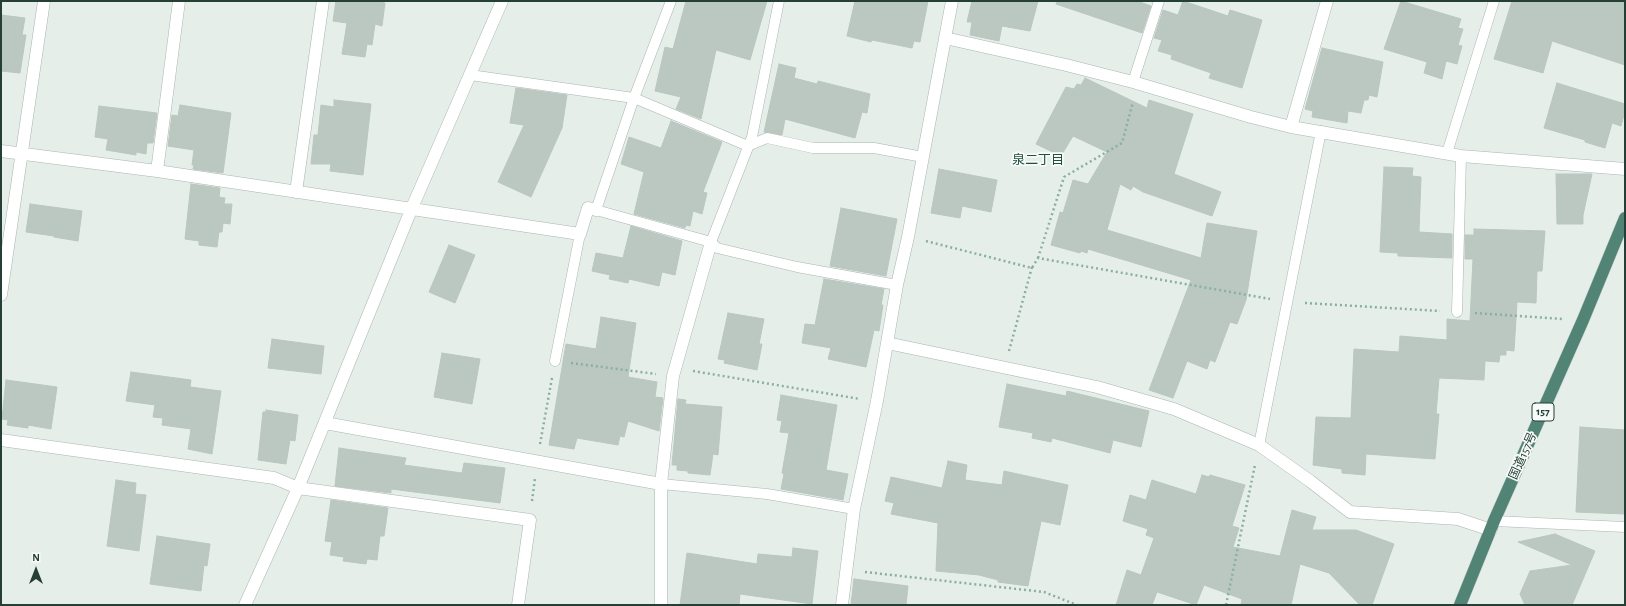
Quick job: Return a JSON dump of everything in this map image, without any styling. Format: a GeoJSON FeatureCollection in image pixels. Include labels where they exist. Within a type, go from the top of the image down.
{"type":"FeatureCollection","features":[{"type":"Feature","properties":{"kind":"highway","name":"国道157号"},"geometry":{"type":"LineString","coordinates":[[1460,605],[1493,525],[1583,320],[1625,218]]}},
{"type":"Feature","properties":{"kind":"street"},"geometry":{"type":"LineString","coordinates":[[1,295],[23,154],[44,1]]}},
{"type":"Feature","properties":{"kind":"street"},"geometry":{"type":"LineString","coordinates":[[157,171],[179,1]]}},
{"type":"Feature","properties":{"kind":"street"},"geometry":{"type":"LineString","coordinates":[[296,192],[323,1]]}},
{"type":"Feature","properties":{"kind":"street"},"geometry":{"type":"LineString","coordinates":[[245,605],[298,488],[412,210],[502,1]]}},
{"type":"Feature","properties":{"kind":"street"},"geometry":{"type":"LineString","coordinates":[[842,605],[854,509],[877,401],[897,285],[908,236],[952,1]]}},
{"type":"Feature","properties":{"kind":"street"},"geometry":{"type":"LineString","coordinates":[[1291,127],[1327,1]]}},
{"type":"Feature","properties":{"kind":"street"},"geometry":{"type":"LineString","coordinates":[[945,38],[1066,65],[1136,83],[1251,117],[1291,127],[1461,156],[1625,169]]}},
{"type":"Feature","properties":{"kind":"street"},"geometry":{"type":"LineString","coordinates":[[1,151],[157,171],[580,234],[588,208],[596,210]]}},
{"type":"Feature","properties":{"kind":"street"},"geometry":{"type":"LineString","coordinates":[[662,605],[662,484],[673,376],[711,242]]}},
{"type":"Feature","properties":{"kind":"street"},"geometry":{"type":"LineString","coordinates":[[887,343],[1097,387],[1174,409],[1259,445],[1310,481],[1350,512],[1458,519],[1493,525]]}},
{"type":"Feature","properties":{"kind":"street"},"geometry":{"type":"LineString","coordinates":[[325,423],[662,484]]}},
{"type":"Feature","properties":{"kind":"street"},"geometry":{"type":"LineString","coordinates":[[1,440],[274,478],[298,488],[530,520],[518,605]]}},
{"type":"Feature","properties":{"kind":"lane"},"geometry":{"type":"LineString","coordinates":[[671,1],[634,98],[596,210],[711,242],[717,248],[797,267],[897,285]]}},
{"type":"Feature","properties":{"kind":"lane"},"geometry":{"type":"LineString","coordinates":[[711,242],[752,138],[780,1]]}},
{"type":"Feature","properties":{"kind":"lane"},"geometry":{"type":"LineString","coordinates":[[1136,83],[1159,1]]}},
{"type":"Feature","properties":{"kind":"lane"},"geometry":{"type":"LineString","coordinates":[[1448,153],[1494,1]]}},
{"type":"Feature","properties":{"kind":"lane"},"geometry":{"type":"LineString","coordinates":[[470,75],[634,98],[748,146],[767,138],[813,148],[874,148],[923,157]]}},
{"type":"Feature","properties":{"kind":"lane"},"geometry":{"type":"LineString","coordinates":[[1259,445],[1321,131]]}},
{"type":"Feature","properties":{"kind":"lane"},"geometry":{"type":"LineString","coordinates":[[1456,312],[1461,156]]}},
{"type":"Feature","properties":{"kind":"lane"},"geometry":{"type":"LineString","coordinates":[[555,361],[580,234]]}},
{"type":"Feature","properties":{"kind":"lane"},"geometry":{"type":"LineString","coordinates":[[662,484],[767,494],[854,509]]}},
{"type":"Feature","properties":{"kind":"lane"},"geometry":{"type":"LineString","coordinates":[[1493,525],[1625,527]]}},
{"type":"Feature","properties":{"kind":"path"},"geometry":{"type":"LineString","coordinates":[[1004,367],[1032,268],[1038,258],[1064,177],[1122,143],[1136,83]]}},
{"type":"Feature","properties":{"kind":"path"},"geometry":{"type":"LineString","coordinates":[[908,236],[1032,268]]}},
{"type":"Feature","properties":{"kind":"path"},"geometry":{"type":"LineString","coordinates":[[1038,258],[1288,302],[1583,320]]}},
{"type":"Feature","properties":{"kind":"path"},"geometry":{"type":"LineString","coordinates":[[1226,605],[1259,445]]}},
{"type":"Feature","properties":{"kind":"path"},"geometry":{"type":"LineString","coordinates":[[846,570],[1044,592],[1077,605]]}},
{"type":"Feature","properties":{"kind":"building"},"geometry":{"type":"Polygon","coordinates":[[[336,1],[372,1],[385,3],[382,26],[375,24],[372,45],[367,44],[365,57],[342,54],[347,23],[333,21],[336,1]]]}},
{"type":"Feature","properties":{"kind":"building"},"geometry":{"type":"Polygon","coordinates":[[[686,1],[767,1],[750,60],[716,50],[701,119],[676,109],[681,97],[655,91],[665,47],[673,49],[686,1]]]}},
{"type":"Feature","properties":{"kind":"building"},"geometry":{"type":"Polygon","coordinates":[[[855,1],[928,1],[920,42],[914,41],[912,48],[872,40],[871,42],[847,36],[855,1]]]}},
{"type":"Feature","properties":{"kind":"building"},"geometry":{"type":"Polygon","coordinates":[[[972,1],[1038,1],[1030,31],[1002,26],[999,41],[970,35],[972,22],[967,22],[972,1]]]}},
{"type":"Feature","properties":{"kind":"building"},"geometry":{"type":"Polygon","coordinates":[[[1057,1],[1137,1],[1151,6],[1142,33],[1056,4],[1057,1]]]}},
{"type":"Feature","properties":{"kind":"building"},"geometry":{"type":"Polygon","coordinates":[[[1183,1],[1228,16],[1230,10],[1262,20],[1242,88],[1209,78],[1211,73],[1171,59],[1172,55],[1158,51],[1162,40],[1154,38],[1163,10],[1178,15],[1183,1]]]}},
{"type":"Feature","properties":{"kind":"building"},"geometry":{"type":"Polygon","coordinates":[[[1401,1],[1461,19],[1458,28],[1463,29],[1458,45],[1462,46],[1457,64],[1446,61],[1442,79],[1424,73],[1427,62],[1384,49],[1401,1]]]}},
{"type":"Feature","properties":{"kind":"building"},"geometry":{"type":"Polygon","coordinates":[[[1512,1],[1625,1],[1625,65],[1552,41],[1543,73],[1494,59],[1512,1]]]}},
{"type":"Feature","properties":{"kind":"building"},"geometry":{"type":"Polygon","coordinates":[[[1,15],[25,18],[22,35],[26,35],[20,73],[1,71],[1,15]]]}},
{"type":"Feature","properties":{"kind":"building"},"geometry":{"type":"Polygon","coordinates":[[[1322,48],[1383,62],[1377,97],[1369,95],[1368,100],[1364,100],[1361,113],[1348,111],[1347,123],[1312,117],[1313,111],[1305,109],[1322,48]]]}},
{"type":"Feature","properties":{"kind":"building"},"geometry":{"type":"Polygon","coordinates":[[[779,64],[796,68],[794,78],[817,84],[818,81],[870,94],[867,113],[862,112],[855,138],[785,119],[782,135],[764,132],[779,64]]]}},
{"type":"Feature","properties":{"kind":"building"},"geometry":{"type":"Polygon","coordinates":[[[1085,78],[1147,108],[1149,100],[1193,114],[1174,174],[1221,192],[1212,216],[1143,192],[1133,186],[1131,190],[1120,184],[1107,230],[1201,258],[1207,223],[1257,231],[1246,300],[1237,324],[1230,322],[1215,362],[1210,360],[1207,369],[1187,361],[1173,398],[1149,390],[1191,280],[1088,249],[1087,253],[1081,251],[1080,253],[1051,245],[1060,212],[1063,213],[1073,180],[1088,184],[1107,152],[1073,136],[1061,156],[1036,144],[1066,87],[1074,89],[1077,84],[1081,85],[1085,78]]]}},
{"type":"Feature","properties":{"kind":"building"},"geometry":{"type":"Polygon","coordinates":[[[1557,83],[1625,104],[1625,111],[1621,126],[1612,123],[1605,148],[1585,142],[1585,140],[1544,128],[1557,83]]]}},
{"type":"Feature","properties":{"kind":"building"},"geometry":{"type":"Polygon","coordinates":[[[516,88],[567,95],[562,128],[531,197],[498,182],[524,125],[510,123],[516,88]]]}},
{"type":"Feature","properties":{"kind":"building"},"geometry":{"type":"Polygon","coordinates":[[[334,100],[371,104],[363,175],[330,171],[331,164],[311,164],[314,135],[318,135],[321,105],[334,107],[334,100]]]}},
{"type":"Feature","properties":{"kind":"building"},"geometry":{"type":"Polygon","coordinates":[[[180,105],[231,113],[223,173],[193,169],[194,165],[192,165],[194,150],[168,146],[172,115],[178,116],[180,105]]]}},
{"type":"Feature","properties":{"kind":"building"},"geometry":{"type":"Polygon","coordinates":[[[99,106],[157,113],[153,143],[147,143],[146,154],[136,152],[136,155],[106,150],[108,139],[95,137],[99,106]]]}},
{"type":"Feature","properties":{"kind":"building"},"geometry":{"type":"Polygon","coordinates":[[[671,121],[722,142],[703,192],[707,193],[702,214],[693,211],[690,226],[686,225],[685,228],[634,214],[644,172],[621,164],[629,137],[661,148],[671,121]]]}},
{"type":"Feature","properties":{"kind":"building"},"geometry":{"type":"Polygon","coordinates":[[[1384,167],[1413,168],[1412,176],[1421,177],[1419,232],[1452,234],[1452,258],[1398,256],[1398,253],[1380,252],[1384,167]]]}},
{"type":"Feature","properties":{"kind":"building"},"geometry":{"type":"Polygon","coordinates":[[[939,169],[997,180],[991,212],[962,206],[960,218],[931,213],[939,169]]]}},
{"type":"Feature","properties":{"kind":"building"},"geometry":{"type":"Polygon","coordinates":[[[1556,174],[1592,174],[1583,215],[1583,224],[1557,224],[1556,174]]]}},
{"type":"Feature","properties":{"kind":"building"},"geometry":{"type":"Polygon","coordinates":[[[191,184],[220,188],[219,197],[225,198],[224,204],[232,204],[230,224],[223,223],[222,232],[219,232],[217,247],[199,245],[199,241],[185,239],[191,184]]]}},
{"type":"Feature","properties":{"kind":"building"},"geometry":{"type":"Polygon","coordinates":[[[30,204],[82,211],[78,241],[26,232],[30,204]]]}},
{"type":"Feature","properties":{"kind":"building"},"geometry":{"type":"Polygon","coordinates":[[[841,208],[897,219],[886,276],[830,266],[841,208]]]}},
{"type":"Feature","properties":{"kind":"building"},"geometry":{"type":"Polygon","coordinates":[[[631,226],[682,241],[675,275],[662,272],[659,286],[629,279],[628,283],[609,279],[610,275],[592,271],[596,253],[623,258],[631,226]]]}},
{"type":"Feature","properties":{"kind":"building"},"geometry":{"type":"Polygon","coordinates":[[[1474,229],[1545,231],[1542,271],[1537,271],[1536,303],[1517,302],[1514,351],[1506,350],[1506,355],[1500,355],[1499,362],[1485,361],[1484,380],[1439,378],[1436,414],[1439,414],[1435,459],[1366,454],[1365,475],[1342,473],[1342,469],[1313,465],[1316,417],[1351,418],[1354,349],[1399,352],[1400,336],[1447,340],[1447,319],[1470,321],[1473,259],[1465,259],[1465,235],[1474,235],[1474,229]]]}},
{"type":"Feature","properties":{"kind":"building"},"geometry":{"type":"Polygon","coordinates":[[[449,245],[475,255],[455,303],[429,292],[449,245]]]}},
{"type":"Feature","properties":{"kind":"building"},"geometry":{"type":"Polygon","coordinates":[[[824,279],[884,289],[879,331],[874,330],[866,367],[828,359],[831,348],[802,343],[805,324],[815,325],[824,279]]]}},
{"type":"Feature","properties":{"kind":"building"},"geometry":{"type":"Polygon","coordinates":[[[728,313],[764,319],[759,344],[762,344],[757,370],[724,363],[725,360],[718,359],[728,313]]]}},
{"type":"Feature","properties":{"kind":"building"},"geometry":{"type":"Polygon","coordinates":[[[601,317],[636,323],[628,377],[657,382],[655,397],[663,398],[659,431],[628,421],[624,437],[620,436],[618,445],[577,438],[574,449],[549,445],[566,344],[596,349],[601,317]]]}},
{"type":"Feature","properties":{"kind":"building"},"geometry":{"type":"Polygon","coordinates":[[[272,339],[324,346],[321,374],[268,368],[272,339]]]}},
{"type":"Feature","properties":{"kind":"building"},"geometry":{"type":"Polygon","coordinates":[[[442,353],[480,359],[472,404],[434,397],[442,353]]]}},
{"type":"Feature","properties":{"kind":"building"},"geometry":{"type":"Polygon","coordinates":[[[131,372],[191,380],[190,387],[221,391],[212,454],[188,449],[191,429],[162,425],[163,418],[153,417],[155,405],[126,401],[131,372]]]}},
{"type":"Feature","properties":{"kind":"building"},"geometry":{"type":"Polygon","coordinates":[[[6,380],[57,387],[51,429],[28,425],[28,428],[7,425],[8,420],[2,419],[6,380]]]}},
{"type":"Feature","properties":{"kind":"building"},"geometry":{"type":"Polygon","coordinates":[[[1007,384],[1066,396],[1067,391],[1149,411],[1141,447],[1113,440],[1110,453],[1052,438],[1051,442],[1032,438],[1033,433],[999,427],[1007,384]]]}},
{"type":"Feature","properties":{"kind":"building"},"geometry":{"type":"Polygon","coordinates":[[[781,395],[837,405],[826,470],[848,474],[843,500],[781,489],[784,474],[782,473],[789,433],[780,432],[782,421],[777,420],[781,395]]]}},
{"type":"Feature","properties":{"kind":"building"},"geometry":{"type":"Polygon","coordinates":[[[678,399],[686,400],[685,404],[722,407],[718,455],[713,454],[710,475],[688,473],[688,471],[677,470],[677,465],[672,465],[678,399]]]}},
{"type":"Feature","properties":{"kind":"building"},"geometry":{"type":"Polygon","coordinates":[[[266,410],[298,415],[295,441],[290,440],[286,464],[258,460],[263,412],[266,412],[266,410]]]}},
{"type":"Feature","properties":{"kind":"building"},"geometry":{"type":"Polygon","coordinates":[[[1580,427],[1625,430],[1625,514],[1576,512],[1580,427]]]}},
{"type":"Feature","properties":{"kind":"building"},"geometry":{"type":"Polygon","coordinates":[[[339,448],[406,458],[404,465],[462,473],[464,463],[505,468],[500,503],[391,489],[391,493],[335,486],[339,448]]]}},
{"type":"Feature","properties":{"kind":"building"},"geometry":{"type":"Polygon","coordinates":[[[948,461],[967,465],[965,480],[1002,485],[1004,471],[1068,485],[1060,525],[1041,521],[1028,586],[998,582],[998,580],[979,575],[936,571],[938,523],[891,514],[894,503],[885,501],[891,477],[942,488],[948,461]]]}},
{"type":"Feature","properties":{"kind":"building"},"geometry":{"type":"Polygon","coordinates":[[[1202,475],[1209,477],[1210,475],[1245,485],[1232,526],[1239,528],[1233,547],[1280,556],[1292,510],[1316,517],[1312,530],[1356,530],[1394,544],[1372,605],[1360,605],[1329,573],[1300,564],[1291,605],[1241,605],[1242,599],[1204,585],[1196,605],[1157,592],[1152,605],[1116,605],[1127,570],[1141,575],[1154,538],[1146,535],[1148,529],[1123,521],[1130,495],[1146,500],[1152,480],[1196,494],[1202,475]]]}},
{"type":"Feature","properties":{"kind":"building"},"geometry":{"type":"Polygon","coordinates":[[[116,480],[136,483],[135,494],[146,495],[139,551],[107,546],[116,480]]]}},
{"type":"Feature","properties":{"kind":"building"},"geometry":{"type":"Polygon","coordinates":[[[331,500],[388,508],[384,536],[380,536],[377,560],[367,559],[366,564],[343,561],[344,557],[330,555],[332,542],[325,541],[331,500]]]}},
{"type":"Feature","properties":{"kind":"building"},"geometry":{"type":"Polygon","coordinates":[[[1555,534],[1595,551],[1572,605],[1525,605],[1520,594],[1530,571],[1572,565],[1518,542],[1555,534]]]}},
{"type":"Feature","properties":{"kind":"building"},"geometry":{"type":"Polygon","coordinates":[[[157,536],[210,544],[207,566],[204,565],[201,591],[150,584],[157,536]]]}},
{"type":"Feature","properties":{"kind":"building"},"geometry":{"type":"Polygon","coordinates":[[[793,548],[818,551],[812,604],[740,594],[739,605],[680,605],[687,553],[757,564],[758,554],[792,557],[793,548]]]}},
{"type":"Feature","properties":{"kind":"building"},"geometry":{"type":"Polygon","coordinates":[[[854,579],[908,586],[906,605],[851,605],[854,579]]]}},
{"type":"Feature","properties":{"kind":"district","name":"泉二丁目"},"geometry":{"type":"Point","coordinates":[1038,160]}}]}
